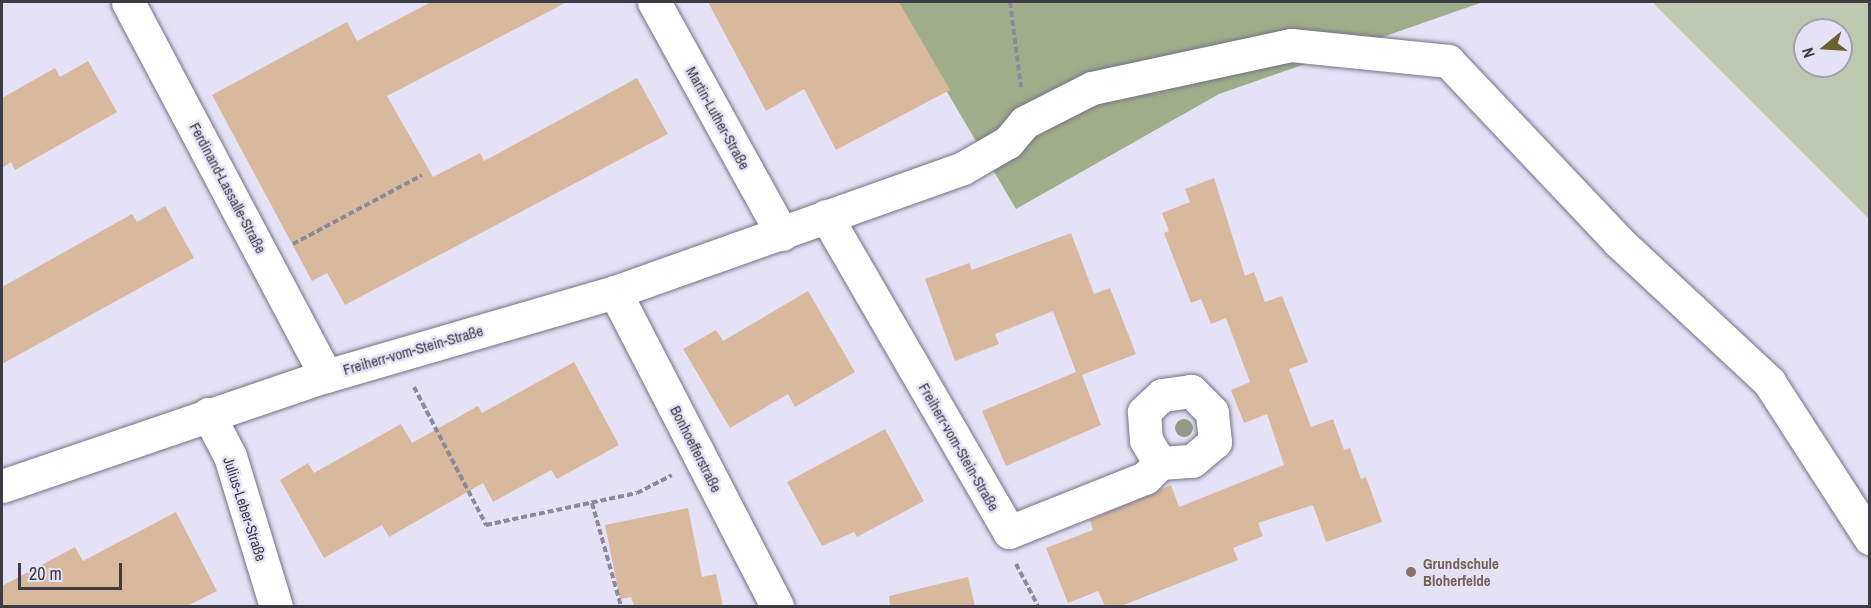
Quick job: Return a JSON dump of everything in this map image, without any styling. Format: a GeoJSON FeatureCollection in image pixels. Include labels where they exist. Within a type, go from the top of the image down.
{"type":"FeatureCollection","features":[{"type":"Feature","properties":{"kind":"street","name":"Ferdinand-Lassalle-Straße"},"geometry":{"type":"LineString","coordinates":[[128,2],[326,376]]}},
{"type":"Feature","properties":{"kind":"street","name":"Martin-Luther-Straße"},"geometry":{"type":"LineString","coordinates":[[654,2],[782,234]]}},
{"type":"Feature","properties":{"kind":"street"},"geometry":{"type":"LineString","coordinates":[[1025,122],[1092,88],[1290,45],[1448,61],[1618,241],[1769,382],[1869,538]]}},
{"type":"Feature","properties":{"kind":"street","name":"Freiherr-vom-Stein-Straße"},"geometry":{"type":"LineString","coordinates":[[2,486],[208,414],[397,354],[615,292],[782,234],[825,216],[963,168],[1008,142],[1025,122]]}},
{"type":"Feature","properties":{"kind":"street","name":"Freiherr-vom-Stein-Straße"},"geometry":{"type":"LineString","coordinates":[[825,216],[1009,532]]}},
{"type":"Feature","properties":{"kind":"street","name":"Bonhoefferstraße"},"geometry":{"type":"LineString","coordinates":[[615,292],[777,606]]}},
{"type":"Feature","properties":{"kind":"street","name":"Julius-Leber-Straße"},"geometry":{"type":"LineString","coordinates":[[208,414],[230,456],[276,606]]}},
{"type":"Feature","properties":{"kind":"street"},"geometry":{"type":"LineString","coordinates":[[1009,532],[1145,478],[1160,463]]}},
{"type":"Feature","properties":{"kind":"path"},"geometry":{"type":"LineString","coordinates":[[1010,2],[1025,122]]}},
{"type":"Feature","properties":{"kind":"path"},"geometry":{"type":"LineString","coordinates":[[266,259],[422,175]]}},
{"type":"Feature","properties":{"kind":"path"},"geometry":{"type":"LineString","coordinates":[[397,354],[486,525],[637,493],[702,459]]}},
{"type":"Feature","properties":{"kind":"path"},"geometry":{"type":"LineString","coordinates":[[592,503],[621,606]]}},
{"type":"Feature","properties":{"kind":"path"},"geometry":{"type":"LineString","coordinates":[[1009,532],[1012,555],[1038,606]]}},
{"type":"Feature","properties":{"kind":"green space"},"geometry":{"type":"Polygon","coordinates":[[[894,2],[1483,2],[1219,94],[1016,209],[894,2]]]}},
{"type":"Feature","properties":{"kind":"green space"},"geometry":{"type":"Polygon","coordinates":[[[1652,2],[1869,2],[1869,219],[1652,2]]]}},
{"type":"Feature","properties":{"kind":"building"},"geometry":{"type":"Polygon","coordinates":[[[431,2],[567,2],[387,96],[433,177],[480,153],[484,161],[637,78],[668,134],[345,305],[327,273],[312,281],[212,95],[347,22],[357,41],[431,2]]]}},
{"type":"Feature","properties":{"kind":"building"},"geometry":{"type":"Polygon","coordinates":[[[708,2],[899,2],[950,90],[836,150],[804,89],[766,111],[708,2]]]}},
{"type":"Feature","properties":{"kind":"building"},"geometry":{"type":"Polygon","coordinates":[[[88,61],[117,112],[15,170],[11,162],[2,168],[2,98],[55,68],[60,77],[88,61]]]}},
{"type":"Feature","properties":{"kind":"building"},"geometry":{"type":"Polygon","coordinates":[[[1214,178],[1245,276],[1254,272],[1265,302],[1282,296],[1308,362],[1289,369],[1311,427],[1333,419],[1344,450],[1350,448],[1361,479],[1366,477],[1382,522],[1326,542],[1313,505],[1258,523],[1263,536],[1233,548],[1238,560],[1121,606],[1105,606],[1098,591],[1068,603],[1046,548],[1093,530],[1090,520],[1171,485],[1179,507],[1284,465],[1267,414],[1244,423],[1231,390],[1250,382],[1226,318],[1211,324],[1201,299],[1191,303],[1164,233],[1169,231],[1162,213],[1190,202],[1185,189],[1214,178]]]}},
{"type":"Feature","properties":{"kind":"building"},"geometry":{"type":"Polygon","coordinates":[[[165,206],[194,258],[2,364],[2,287],[132,214],[137,222],[165,206]]]}},
{"type":"Feature","properties":{"kind":"building"},"geometry":{"type":"Polygon","coordinates":[[[1071,233],[1094,294],[1110,288],[1136,354],[1082,375],[1101,425],[1006,466],[982,411],[1076,372],[1053,311],[995,334],[999,344],[955,361],[925,279],[969,263],[972,270],[1071,233]]]}},
{"type":"Feature","properties":{"kind":"building"},"geometry":{"type":"Polygon","coordinates":[[[808,291],[855,372],[795,407],[788,394],[730,428],[683,349],[716,330],[723,341],[808,291]]]}},
{"type":"Feature","properties":{"kind":"building"},"geometry":{"type":"Polygon","coordinates":[[[574,362],[619,445],[557,479],[551,470],[493,502],[483,483],[389,537],[382,525],[324,558],[280,480],[308,463],[314,473],[401,424],[412,443],[478,406],[482,413],[574,362]]]}},
{"type":"Feature","properties":{"kind":"building"},"geometry":{"type":"Polygon","coordinates":[[[885,429],[924,501],[857,537],[854,532],[822,546],[787,482],[885,429]]]}},
{"type":"Feature","properties":{"kind":"building"},"geometry":{"type":"Polygon","coordinates":[[[688,508],[702,577],[716,574],[723,606],[634,606],[631,597],[620,599],[605,525],[688,508]]]}},
{"type":"Feature","properties":{"kind":"building"},"geometry":{"type":"Polygon","coordinates":[[[176,512],[217,591],[187,606],[2,606],[2,586],[75,547],[83,561],[176,512]]]}},
{"type":"Feature","properties":{"kind":"building"},"geometry":{"type":"Polygon","coordinates":[[[968,577],[975,606],[890,606],[889,596],[968,577]]]}},
{"type":"Feature","properties":{"kind":"place","name":"Grundschule Bloherfelde"},"geometry":{"type":"Point","coordinates":[1411,572]}}]}
